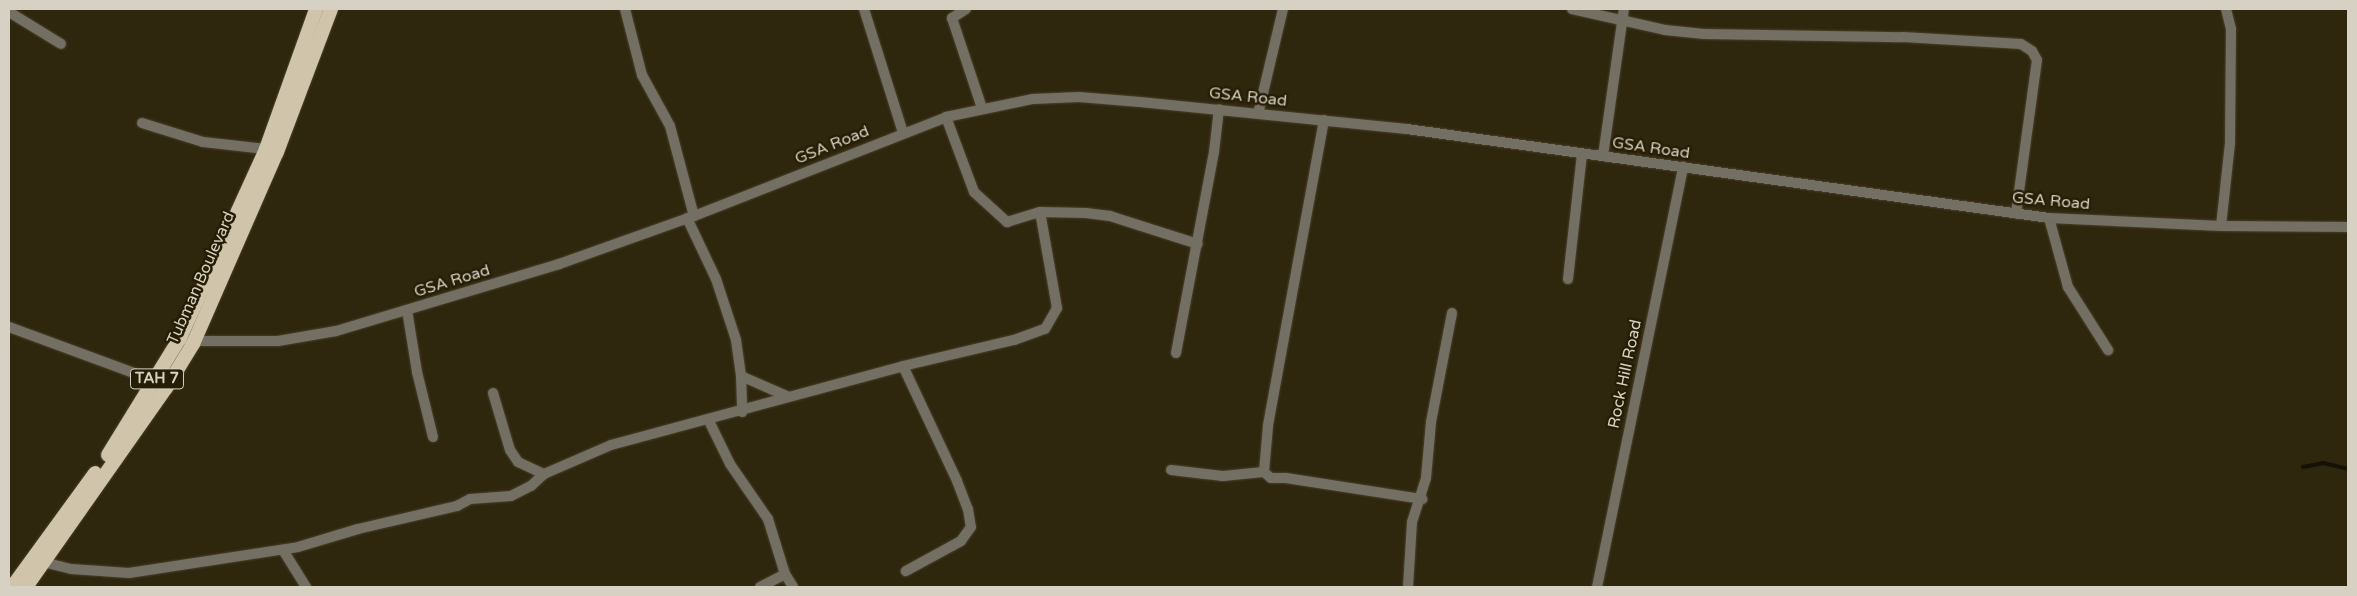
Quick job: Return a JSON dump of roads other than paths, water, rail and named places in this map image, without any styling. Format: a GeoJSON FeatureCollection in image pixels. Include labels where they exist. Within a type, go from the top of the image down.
{"type":"FeatureCollection","features":[{"type":"Feature","properties":{"kind":"highway","name":"Tubman Boulevard"},"geometry":{"type":"LineString","coordinates":[[26,587],[166,388],[266,149],[316,9]]}},
{"type":"Feature","properties":{"kind":"highway","name":"Tubman Boulevard"},"geometry":{"type":"LineString","coordinates":[[12,587],[108,455],[156,381],[186,341],[280,145],[331,9]]}},
{"type":"Feature","properties":{"kind":"street"},"geometry":{"type":"LineString","coordinates":[[625,9],[642,75],[670,126],[690,217],[716,279],[736,340],[741,376],[742,412]]}},
{"type":"Feature","properties":{"kind":"street"},"geometry":{"type":"LineString","coordinates":[[864,9],[903,133]]}},
{"type":"Feature","properties":{"kind":"street"},"geometry":{"type":"LineString","coordinates":[[966,9],[952,18],[982,108]]}},
{"type":"Feature","properties":{"kind":"street"},"geometry":{"type":"LineString","coordinates":[[1258,114],[1283,9]]}},
{"type":"Feature","properties":{"kind":"street"},"geometry":{"type":"LineString","coordinates":[[1572,9],[1624,14],[1665,30],[1704,34],[1903,37],[2022,44],[2032,51],[2037,60],[2016,214]]}},
{"type":"Feature","properties":{"kind":"street"},"geometry":{"type":"LineString","coordinates":[[2221,226],[2230,143],[2231,30],[2226,9]]}},
{"type":"Feature","properties":{"kind":"street"},"geometry":{"type":"LineString","coordinates":[[14,13],[61,44]]}},
{"type":"Feature","properties":{"kind":"street"},"geometry":{"type":"LineString","coordinates":[[1603,156],[1624,14]]}},
{"type":"Feature","properties":{"kind":"street","name":"GSA Road"},"geometry":{"type":"LineString","coordinates":[[186,341],[278,341],[336,331],[559,264],[690,217],[946,117],[982,108],[1034,99],[1079,97],[1324,120],[1603,156],[2048,218],[2221,226],[2348,227]]}},
{"type":"Feature","properties":{"kind":"street"},"geometry":{"type":"LineString","coordinates":[[1176,354],[1198,244],[1219,109]]}},
{"type":"Feature","properties":{"kind":"street"},"geometry":{"type":"LineString","coordinates":[[946,117],[974,192],[1007,222],[1040,212],[1110,216],[1198,244]]}},
{"type":"Feature","properties":{"kind":"street"},"geometry":{"type":"LineString","coordinates":[[1264,472],[1268,426],[1324,120]]}},
{"type":"Feature","properties":{"kind":"street"},"geometry":{"type":"LineString","coordinates":[[142,123],[203,142],[266,149]]}},
{"type":"Feature","properties":{"kind":"street"},"geometry":{"type":"LineString","coordinates":[[1568,279],[1582,154]]}},
{"type":"Feature","properties":{"kind":"street","name":"Rock Hill Road"},"geometry":{"type":"LineString","coordinates":[[1596,587],[1683,168]]}},
{"type":"Feature","properties":{"kind":"street"},"geometry":{"type":"LineString","coordinates":[[43,562],[71,569],[129,573],[283,550],[457,506],[470,499],[511,496],[522,492],[544,474],[611,445],[708,419],[742,412],[789,397],[903,366],[1014,340],[1045,328],[1057,308],[1040,212]]}},
{"type":"Feature","properties":{"kind":"street"},"geometry":{"type":"LineString","coordinates":[[2048,218],[2068,287],[2108,350]]}},
{"type":"Feature","properties":{"kind":"street"},"geometry":{"type":"LineString","coordinates":[[407,310],[417,372],[433,437]]}},
{"type":"Feature","properties":{"kind":"street"},"geometry":{"type":"LineString","coordinates":[[1408,587],[1412,522],[1422,500],[1432,422],[1452,313]]}},
{"type":"Feature","properties":{"kind":"street"},"geometry":{"type":"LineString","coordinates":[[9,327],[156,381]]}},
{"type":"Feature","properties":{"kind":"street"},"geometry":{"type":"LineString","coordinates":[[903,366],[957,481],[968,509],[971,527],[961,541],[906,571]]}},
{"type":"Feature","properties":{"kind":"street"},"geometry":{"type":"LineString","coordinates":[[741,376],[789,397]]}},
{"type":"Feature","properties":{"kind":"street"},"geometry":{"type":"LineString","coordinates":[[493,393],[510,450],[518,462],[544,474]]}},
{"type":"Feature","properties":{"kind":"street"},"geometry":{"type":"LineString","coordinates":[[708,419],[730,464],[768,519],[785,574],[793,587]]}},
{"type":"Feature","properties":{"kind":"street"},"geometry":{"type":"LineString","coordinates":[[1171,470],[1223,476],[1264,472],[1271,478],[1422,500]]}},
{"type":"Feature","properties":{"kind":"street"},"geometry":{"type":"LineString","coordinates":[[283,550],[306,587]]}},
{"type":"Feature","properties":{"kind":"street"},"geometry":{"type":"LineString","coordinates":[[760,587],[785,574]]}},
{"type":"Feature","properties":{"kind":"waterway"},"geometry":{"type":"LineString","coordinates":[[2303,467],[2323,463],[2348,469]]}}]}
